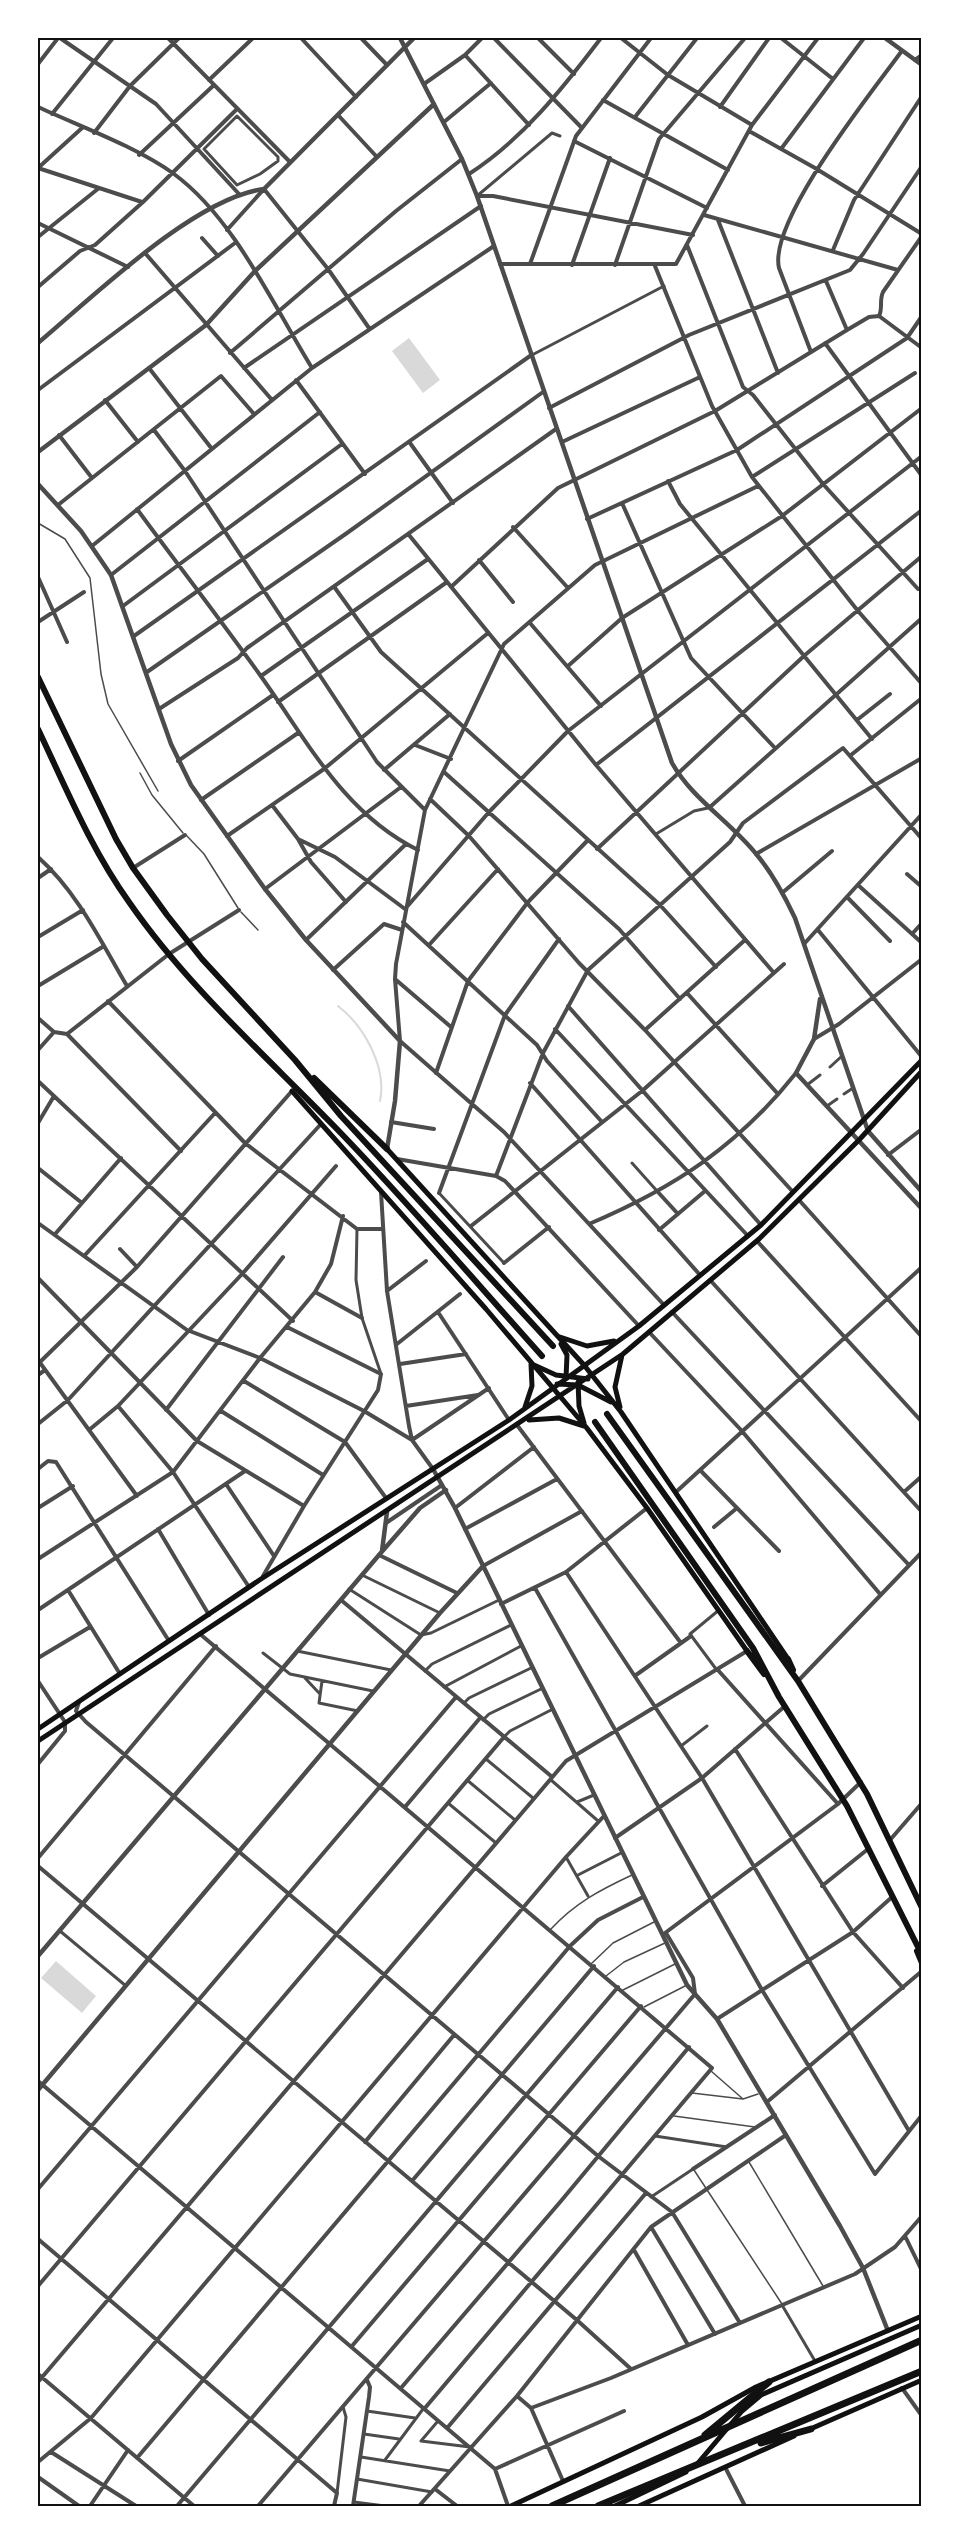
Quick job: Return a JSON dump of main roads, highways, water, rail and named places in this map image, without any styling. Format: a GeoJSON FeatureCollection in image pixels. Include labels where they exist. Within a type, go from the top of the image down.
{"type":"FeatureCollection","features":[{"type":"Feature","properties":{"kind":"highway"},"geometry":{"type":"LineString","coordinates":[[38,677],[133,868],[188,942],[295,1060],[341,1116],[553,1346]]}},
{"type":"Feature","properties":{"kind":"highway"},"geometry":{"type":"LineString","coordinates":[[38,729],[112,878],[169,954],[292,1091]]}},
{"type":"Feature","properties":{"kind":"highway"},"geometry":{"type":"LineString","coordinates":[[295,1060],[387,1149]]}},
{"type":"Feature","properties":{"kind":"highway"},"geometry":{"type":"LineString","coordinates":[[269,1064],[346,1139],[542,1356]]}},
{"type":"Feature","properties":{"kind":"highway"},"geometry":{"type":"LineString","coordinates":[[607,1414],[798,1681],[861,1782],[921,1908]]}},
{"type":"Feature","properties":{"kind":"highway"},"geometry":{"type":"LineString","coordinates":[[596,1422],[753,1648],[868,1848],[921,1955]]}},
{"type":"Feature","properties":{"kind":"highway"},"geometry":{"type":"LineString","coordinates":[[747,1651],[780,1697]]}},
{"type":"Feature","properties":{"kind":"highway"},"geometry":{"type":"LineString","coordinates":[[788,1659],[798,1681]]}},
{"type":"Feature","properties":{"kind":"highway"},"geometry":{"type":"LineString","coordinates":[[914,1942],[921,1963]]}},
{"type":"Feature","properties":{"kind":"highway"},"geometry":{"type":"LineString","coordinates":[[552,2506],[921,2340]]}},
{"type":"Feature","properties":{"kind":"highway"},"geometry":{"type":"LineString","coordinates":[[598,2506],[921,2371]]}},
{"type":"Feature","properties":{"kind":"highway"},"geometry":{"type":"LineString","coordinates":[[693,2444],[722,2423],[768,2382]]}},
{"type":"Feature","properties":{"kind":"highway"},"geometry":{"type":"LineString","coordinates":[[721,2455],[811,2429]]}},
{"type":"Feature","properties":{"kind":"main road"},"geometry":{"type":"LineString","coordinates":[[38,1729],[261,1579],[509,1420],[622,1339],[761,1225],[852,1134],[921,1058]]}},
{"type":"Feature","properties":{"kind":"main road"},"geometry":{"type":"LineString","coordinates":[[38,1741],[439,1478],[623,1354],[757,1241],[868,1131],[921,1071]]}},
{"type":"Feature","properties":{"kind":"main road"},"geometry":{"type":"LineString","coordinates":[[292,1091],[530,1362],[554,1386],[648,1508],[747,1651]]}},
{"type":"Feature","properties":{"kind":"main road"},"geometry":{"type":"LineString","coordinates":[[387,1149],[584,1365],[590,1377],[621,1412],[788,1659]]}},
{"type":"Feature","properties":{"kind":"main road"},"geometry":{"type":"LineString","coordinates":[[556,1335],[589,1346],[603,1345],[622,1339]]}},
{"type":"Feature","properties":{"kind":"main road"},"geometry":{"type":"LineString","coordinates":[[556,1335],[567,1355],[566,1385],[562,1396]]}},
{"type":"Feature","properties":{"kind":"main road"},"geometry":{"type":"LineString","coordinates":[[621,1412],[615,1387],[623,1354]]}},
{"type":"Feature","properties":{"kind":"main road"},"geometry":{"type":"LineString","coordinates":[[530,1362],[566,1378],[590,1377]]}},
{"type":"Feature","properties":{"kind":"main road"},"geometry":{"type":"LineString","coordinates":[[524,1409],[533,1381],[530,1362]]}},
{"type":"Feature","properties":{"kind":"main road"},"geometry":{"type":"LineString","coordinates":[[578,1369],[579,1406],[586,1427]]}},
{"type":"Feature","properties":{"kind":"main road"},"geometry":{"type":"LineString","coordinates":[[554,1386],[578,1385],[604,1398],[621,1412]]}},
{"type":"Feature","properties":{"kind":"main road"},"geometry":{"type":"LineString","coordinates":[[525,1420],[555,1418],[586,1427]]}},
{"type":"Feature","properties":{"kind":"main road"},"geometry":{"type":"LineString","coordinates":[[509,2506],[702,2417],[737,2396],[921,2316]]}},
{"type":"Feature","properties":{"kind":"main road"},"geometry":{"type":"LineString","coordinates":[[615,2506],[693,2468],[742,2411],[761,2395],[921,2325]]}},
{"type":"Feature","properties":{"kind":"main road"},"geometry":{"type":"LineString","coordinates":[[639,2506],[921,2380]]}},
{"type":"Feature","properties":{"kind":"waterway"},"geometry":{"type":"LineString","coordinates":[[338,1006],[357,1024],[377,1061],[381,1088],[380,1101]]}}]}
